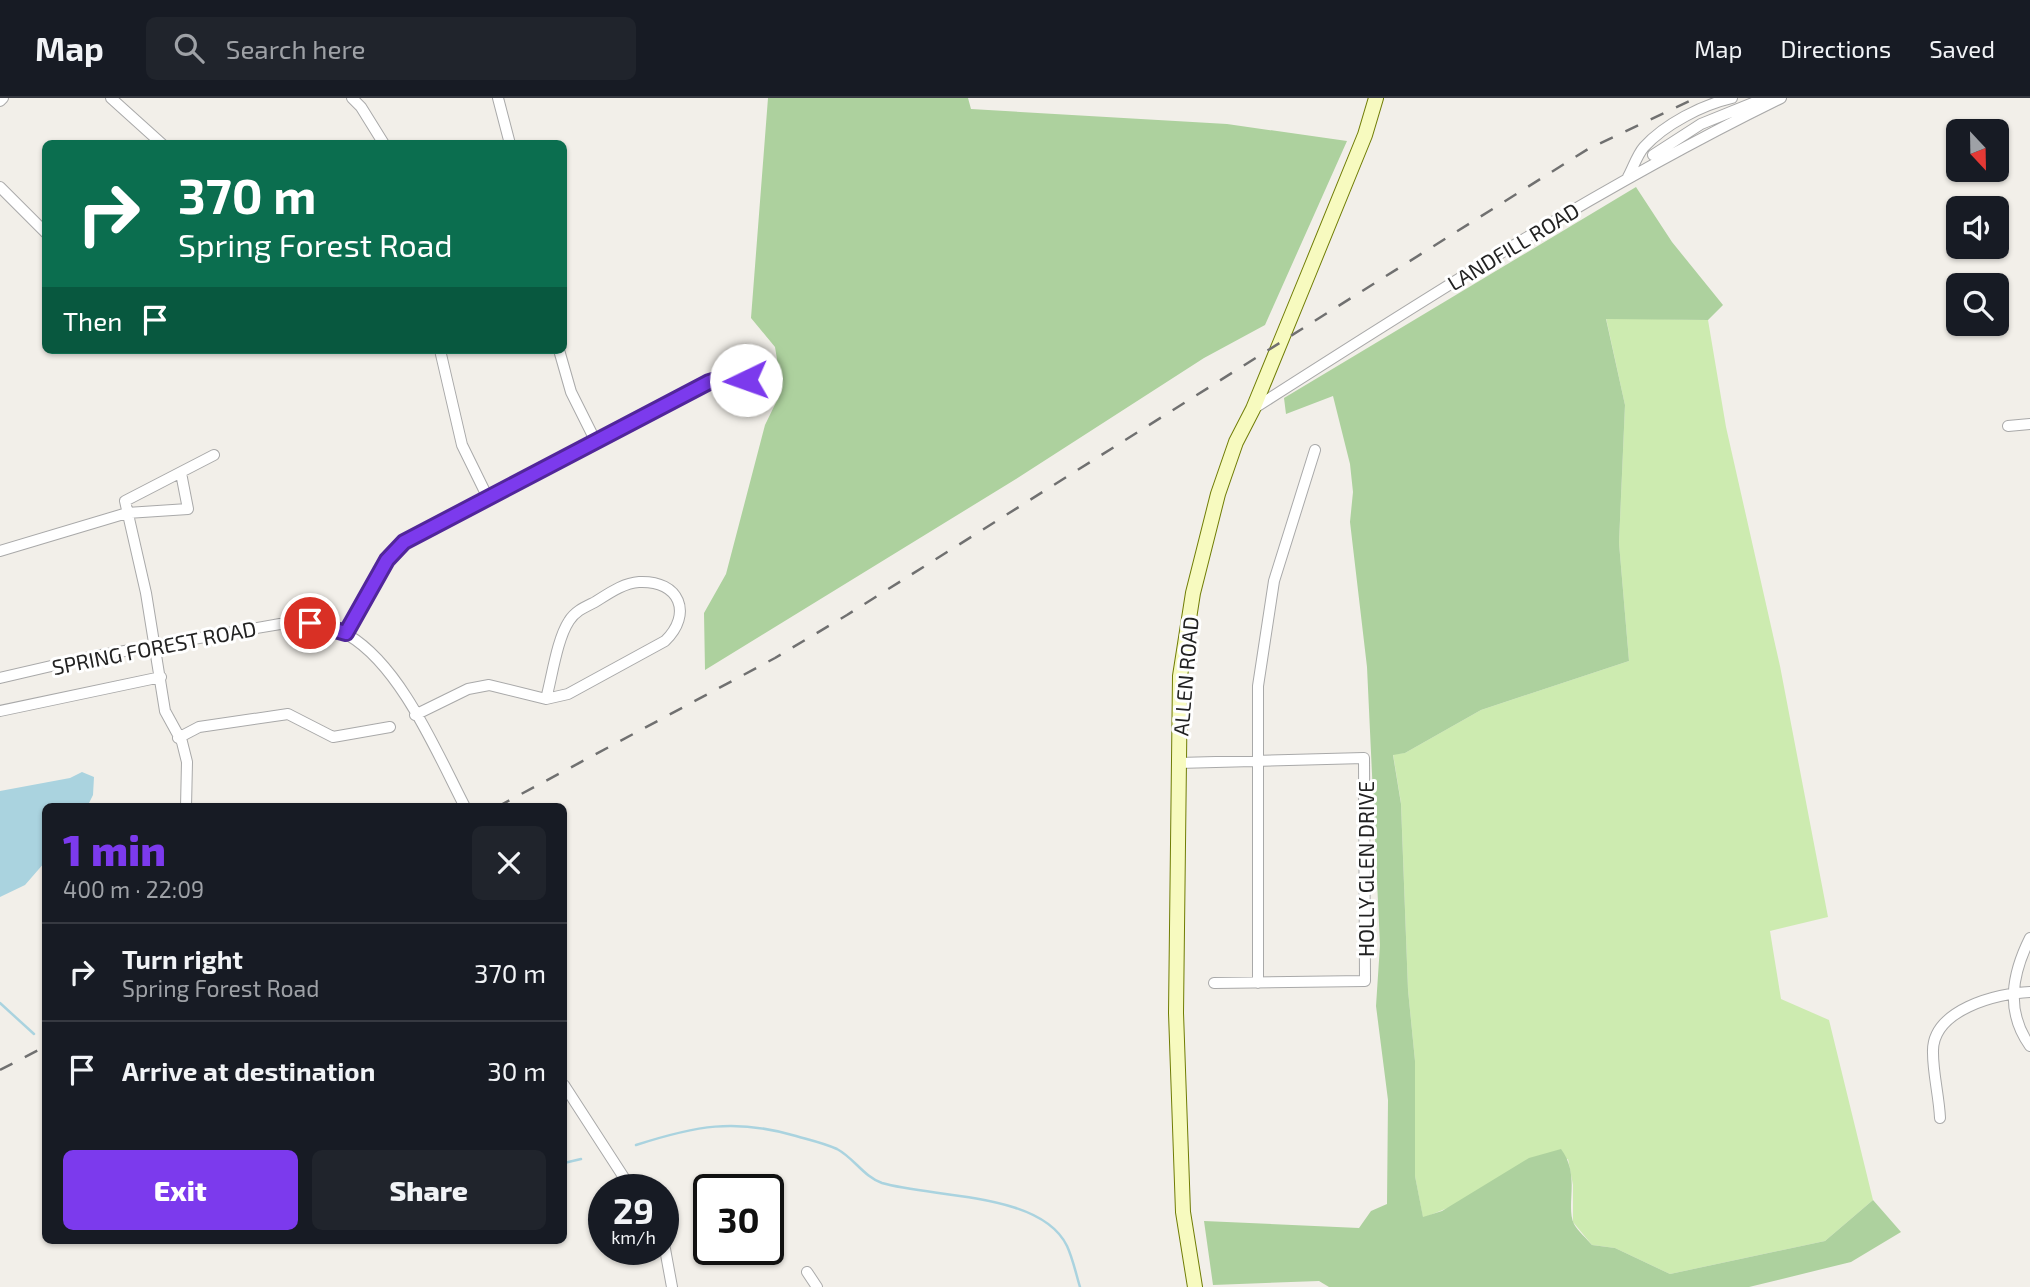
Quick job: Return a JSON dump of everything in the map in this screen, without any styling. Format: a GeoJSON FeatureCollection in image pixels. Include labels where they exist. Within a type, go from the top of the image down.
{"type":"FeatureCollection","features":[{"type":"Feature","properties":{"kind":"main road","name":"ALLEN ROAD"},"geometry":{"type":"LineString","coordinates":[[1195,1287],[1183,1212],[1176,1013],[1180,878],[1180,676],[1193,593],[1218,494],[1236,442],[1253,409],[1365,135],[1376,98]]}},
{"type":"Feature","properties":{"kind":"street"},"geometry":{"type":"LineString","coordinates":[[111,98],[158,140]]}},
{"type":"Feature","properties":{"kind":"street"},"geometry":{"type":"LineString","coordinates":[[352,98],[362,107],[382,140]]}},
{"type":"Feature","properties":{"kind":"street"},"geometry":{"type":"LineString","coordinates":[[498,98],[509,140]]}},
{"type":"Feature","properties":{"kind":"street"},"geometry":{"type":"LineString","coordinates":[[1630,173],[1642,149],[1665,130],[1713,102],[1732,98]]}},
{"type":"Feature","properties":{"kind":"street"},"geometry":{"type":"LineString","coordinates":[[1630,173],[1701,124],[1765,98]]}},
{"type":"Feature","properties":{"kind":"street","name":"LANDFILL ROAD"},"geometry":{"type":"LineString","coordinates":[[1253,409],[1630,173],[1781,98]]}},
{"type":"Feature","properties":{"kind":"street"},"geometry":{"type":"LineString","coordinates":[[0,187],[42,229]]}},
{"type":"Feature","properties":{"kind":"street"},"geometry":{"type":"LineString","coordinates":[[441,354],[461,446],[489,500]]}},
{"type":"Feature","properties":{"kind":"street"},"geometry":{"type":"LineString","coordinates":[[560,354],[571,392],[596,442]]}},
{"type":"Feature","properties":{"kind":"street"},"geometry":{"type":"LineString","coordinates":[[346,633],[387,560],[404,542],[489,500],[709,382],[722,378],[771,382]]}},
{"type":"Feature","properties":{"kind":"street"},"geometry":{"type":"LineString","coordinates":[[2008,426],[2030,424]]}},
{"type":"Feature","properties":{"kind":"street"},"geometry":{"type":"LineString","coordinates":[[1258,983],[1258,686],[1274,581],[1315,450]]}},
{"type":"Feature","properties":{"kind":"street"},"geometry":{"type":"LineString","coordinates":[[186,803],[187,762],[165,711],[156,646],[125,501],[214,455]]}},
{"type":"Feature","properties":{"kind":"street"},"geometry":{"type":"LineString","coordinates":[[0,551],[127,513],[188,509],[181,473]]}},
{"type":"Feature","properties":{"kind":"street"},"geometry":{"type":"LineString","coordinates":[[415,715],[468,689],[489,685],[546,699],[568,694],[665,641],[676,630],[682,607],[677,596],[669,589],[635,583],[576,612],[567,622],[546,699]]}},
{"type":"Feature","properties":{"kind":"street","name":"SPRING FOREST ROAD"},"geometry":{"type":"LineString","coordinates":[[0,678],[90,657],[280,624],[310,623],[346,633],[375,655],[388,670],[464,803]]}},
{"type":"Feature","properties":{"kind":"street"},"geometry":{"type":"LineString","coordinates":[[0,712],[161,677]]}},
{"type":"Feature","properties":{"kind":"street"},"geometry":{"type":"LineString","coordinates":[[178,738],[199,727],[288,714],[333,737],[390,727]]}},
{"type":"Feature","properties":{"kind":"street","name":"HOLLY GLEN DRIVE"},"geometry":{"type":"LineString","coordinates":[[1178,763],[1364,758],[1365,981],[1214,983]]}},
{"type":"Feature","properties":{"kind":"street"},"geometry":{"type":"LineString","coordinates":[[2030,937],[2021,955],[2012,993],[2019,1025],[2030,1046]]}},
{"type":"Feature","properties":{"kind":"street"},"geometry":{"type":"LineString","coordinates":[[1940,1118],[1932,1051],[1935,1039],[1951,1018],[1968,1008],[2012,993],[2030,992]]}},
{"type":"Feature","properties":{"kind":"street"},"geometry":{"type":"LineString","coordinates":[[567,1090],[622,1174]]}},
{"type":"Feature","properties":{"kind":"street"},"geometry":{"type":"LineString","coordinates":[[668,1265],[672,1287]]}},
{"type":"Feature","properties":{"kind":"street"},"geometry":{"type":"LineString","coordinates":[[807,1272],[817,1287]]}},
{"type":"Feature","properties":{"kind":"green space"},"geometry":{"type":"Polygon","coordinates":[[[768,98],[968,98],[971,109],[1227,124],[1347,141],[1265,325],[1204,358],[1016,479],[705,670],[704,613],[726,574],[765,425],[782,390],[775,347],[751,318],[768,98]]]}},
{"type":"Feature","properties":{"kind":"green space"},"geometry":{"type":"Polygon","coordinates":[[[1636,187],[1672,242],[1723,305],[1708,320],[1606,319],[1625,405],[1619,543],[1629,661],[1481,710],[1405,753],[1393,755],[1401,804],[1408,990],[1415,1061],[1415,1176],[1423,1217],[1442,1211],[1529,1158],[1561,1149],[1570,1169],[1572,1216],[1580,1232],[1592,1245],[1615,1248],[1670,1274],[1825,1241],[1873,1200],[1901,1232],[1851,1262],[1749,1287],[1329,1287],[1319,1281],[1213,1285],[1204,1221],[1359,1228],[1371,1211],[1387,1204],[1388,1100],[1376,1006],[1380,945],[1367,667],[1350,522],[1353,492],[1350,464],[1333,396],[1286,414],[1284,398],[1636,187]]]}},
{"type":"Feature","properties":{"kind":"green space"},"geometry":{"type":"Polygon","coordinates":[[[1606,318],[1708,320],[1726,427],[1780,666],[1828,917],[1770,931],[1781,999],[1829,1020],[1873,1200],[1825,1241],[1670,1274],[1615,1248],[1592,1245],[1573,1222],[1573,1185],[1568,1159],[1423,1218],[1415,1176],[1415,1061],[1408,990],[1401,803],[1393,754],[1405,753],[1481,710],[1629,661],[1619,543],[1625,405],[1606,318]]]}},
{"type":"Feature","properties":{"kind":"water"},"geometry":{"type":"Polygon","coordinates":[[[82,772],[94,777],[93,795],[89,803],[42,803],[42,865],[25,885],[0,897],[0,791],[70,778],[82,772]]]}},
{"type":"Feature","properties":{"kind":"waterway"},"geometry":{"type":"LineString","coordinates":[[0,1003],[34,1034]]}},
{"type":"Feature","properties":{"kind":"waterway"},"geometry":{"type":"LineString","coordinates":[[636,1145],[696,1129],[734,1126],[774,1130],[822,1143],[837,1149],[882,1183],[984,1200],[1034,1215],[1054,1228],[1067,1246],[1080,1287]]}},
{"type":"Feature","properties":{"kind":"waterway"},"geometry":{"type":"LineString","coordinates":[[567,1162],[581,1159]]}},
{"type":"Feature","properties":{"kind":"railway"},"geometry":{"type":"LineString","coordinates":[[504,803],[775,658],[1588,149],[1696,98]]}},
{"type":"Feature","properties":{"kind":"railway"},"geometry":{"type":"LineString","coordinates":[[0,1070],[42,1048]]}},
{"type":"Feature","properties":{"kind":"route"},"geometry":{"type":"LineString","coordinates":[[310,623],[346,633],[387,560],[404,542],[489,500],[709,382],[722,378],[746,380]]}}]}
